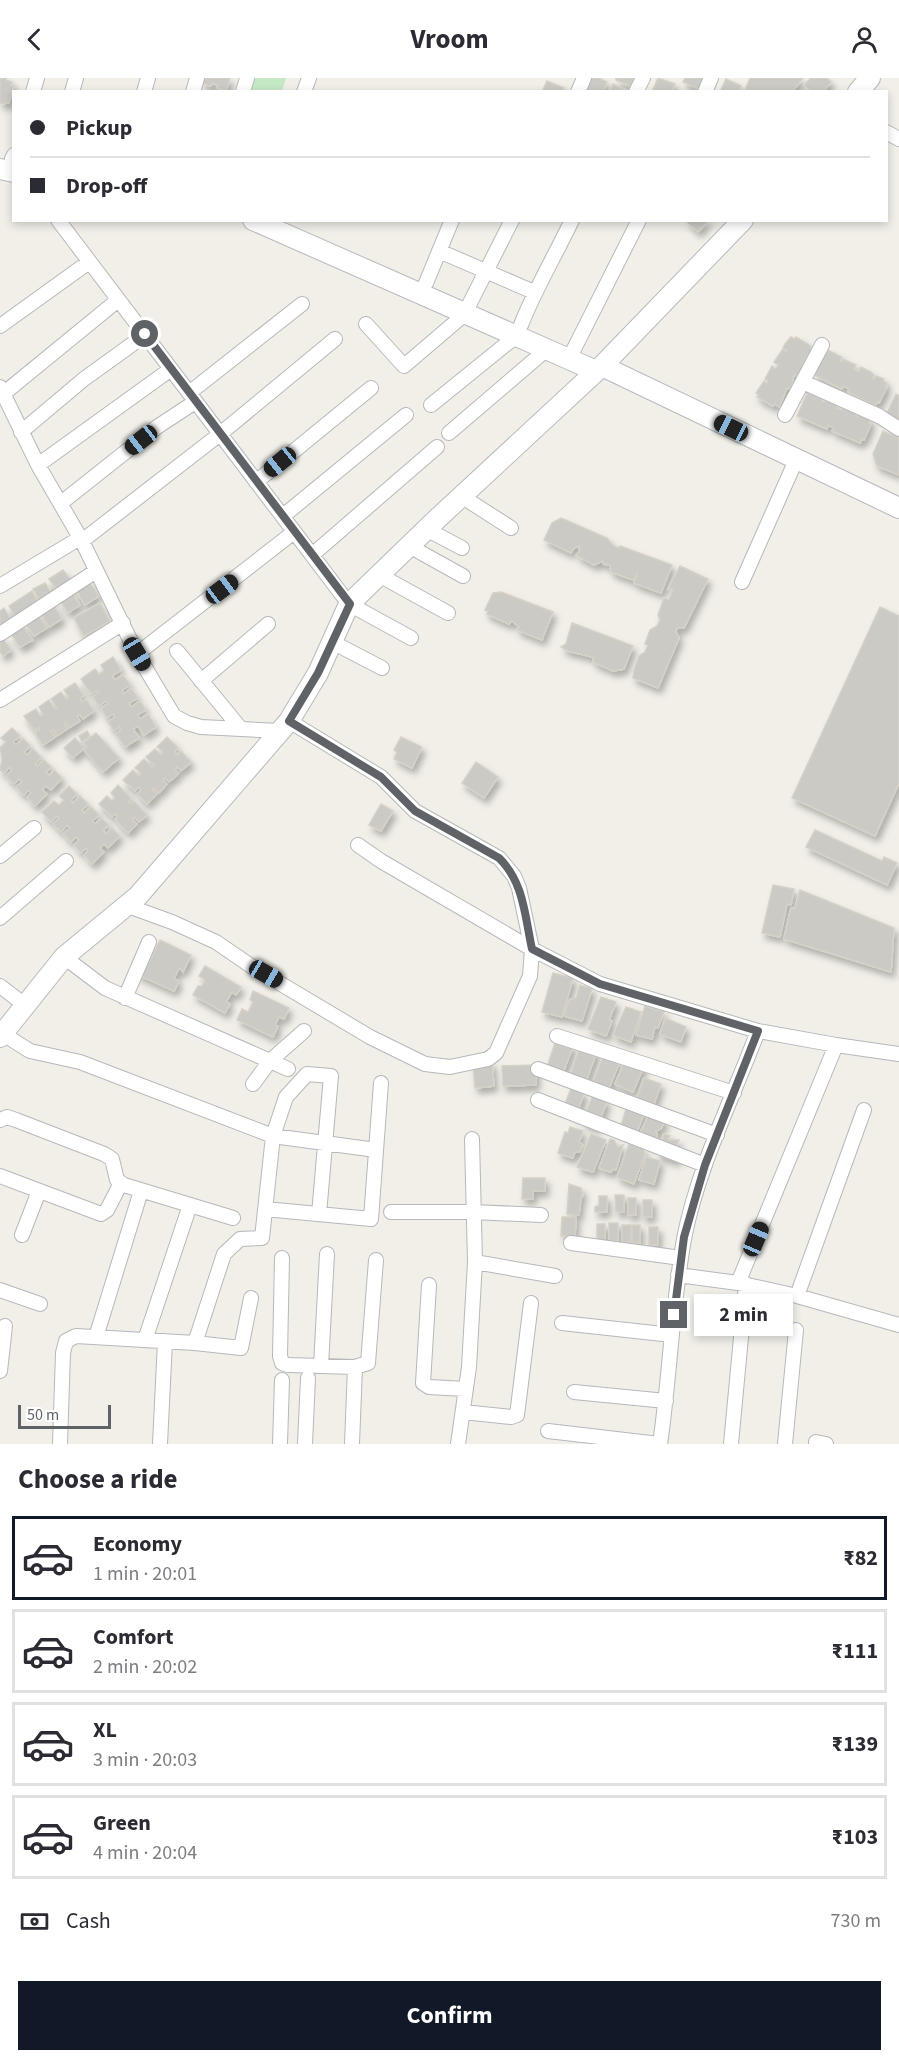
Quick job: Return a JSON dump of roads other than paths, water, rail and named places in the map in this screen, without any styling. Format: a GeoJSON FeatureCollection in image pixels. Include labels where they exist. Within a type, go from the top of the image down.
{"type":"FeatureCollection","features":[{"type":"Feature","properties":{"kind":"street"},"geometry":{"type":"LineString","coordinates":[[860,90],[870,78]]}},
{"type":"Feature","properties":{"kind":"street"},"geometry":{"type":"LineString","coordinates":[[59,222],[350,604],[411,638]]}},
{"type":"Feature","properties":{"kind":"street"},"geometry":{"type":"LineString","coordinates":[[256,222],[518,331],[574,349],[601,367],[899,508]]}},
{"type":"Feature","properties":{"kind":"street"},"geometry":{"type":"LineString","coordinates":[[289,222],[426,283],[468,309]]}},
{"type":"Feature","properties":{"kind":"street"},"geometry":{"type":"LineString","coordinates":[[426,283],[451,222]]}},
{"type":"Feature","properties":{"kind":"street"},"geometry":{"type":"LineString","coordinates":[[366,324],[404,366],[468,309],[511,222]]}},
{"type":"Feature","properties":{"kind":"street"},"geometry":{"type":"LineString","coordinates":[[431,405],[518,331],[534,292],[542,281],[571,222]]}},
{"type":"Feature","properties":{"kind":"street"},"geometry":{"type":"LineString","coordinates":[[574,349],[638,222]]}},
{"type":"Feature","properties":{"kind":"street"},"geometry":{"type":"LineString","coordinates":[[376,1150],[273,1136],[80,1062],[30,1051],[1,1035],[64,957],[128,906],[284,726],[318,673],[350,604],[426,529],[601,367],[741,222]]}},
{"type":"Feature","properties":{"kind":"street"},"geometry":{"type":"LineString","coordinates":[[440,251],[534,292]]}},
{"type":"Feature","properties":{"kind":"street"},"geometry":{"type":"LineString","coordinates":[[0,326],[89,262]]}},
{"type":"Feature","properties":{"kind":"street"},"geometry":{"type":"LineString","coordinates":[[118,300],[1,390],[38,465],[81,539],[137,654],[174,716],[201,727],[241,729],[284,726],[381,777],[415,811],[499,858],[514,876],[519,888],[532,949],[530,976],[496,1053],[488,1059],[450,1067],[425,1064],[370,1037],[251,966],[216,942],[172,922],[128,906]]}},
{"type":"Feature","properties":{"kind":"street"},"geometry":{"type":"LineString","coordinates":[[61,503],[157,428],[302,304]]}},
{"type":"Feature","properties":{"kind":"street"},"geometry":{"type":"LineString","coordinates":[[518,331],[546,350],[601,367]]}},
{"type":"Feature","properties":{"kind":"street"},"geometry":{"type":"LineString","coordinates":[[21,432],[84,379],[145,334]]}},
{"type":"Feature","properties":{"kind":"street"},"geometry":{"type":"LineString","coordinates":[[0,586],[81,539],[220,434],[334,339]]}},
{"type":"Feature","properties":{"kind":"street"},"geometry":{"type":"LineString","coordinates":[[785,415],[822,345]]}},
{"type":"Feature","properties":{"kind":"street"},"geometry":{"type":"LineString","coordinates":[[450,433],[546,350]]}},
{"type":"Feature","properties":{"kind":"street"},"geometry":{"type":"LineString","coordinates":[[38,465],[171,369]]}},
{"type":"Feature","properties":{"kind":"street"},"geometry":{"type":"LineString","coordinates":[[803,381],[879,416],[899,429]]}},
{"type":"Feature","properties":{"kind":"street"},"geometry":{"type":"LineString","coordinates":[[256,482],[371,388]]}},
{"type":"Feature","properties":{"kind":"street"},"geometry":{"type":"LineString","coordinates":[[283,516],[406,415]]}},
{"type":"Feature","properties":{"kind":"street"},"geometry":{"type":"LineString","coordinates":[[312,555],[437,447]]}},
{"type":"Feature","properties":{"kind":"street"},"geometry":{"type":"LineString","coordinates":[[742,582],[796,460]]}},
{"type":"Feature","properties":{"kind":"street"},"geometry":{"type":"LineString","coordinates":[[461,496],[511,528]]}},
{"type":"Feature","properties":{"kind":"street"},"geometry":{"type":"LineString","coordinates":[[426,529],[462,548]]}},
{"type":"Feature","properties":{"kind":"street"},"geometry":{"type":"LineString","coordinates":[[137,654],[294,532]]}},
{"type":"Feature","properties":{"kind":"street"},"geometry":{"type":"LineString","coordinates":[[409,546],[463,576]]}},
{"type":"Feature","properties":{"kind":"street"},"geometry":{"type":"LineString","coordinates":[[0,634],[96,571]]}},
{"type":"Feature","properties":{"kind":"street"},"geometry":{"type":"LineString","coordinates":[[379,575],[448,613]]}},
{"type":"Feature","properties":{"kind":"street"},"geometry":{"type":"LineString","coordinates":[[0,700],[123,623]]}},
{"type":"Feature","properties":{"kind":"street"},"geometry":{"type":"LineString","coordinates":[[201,681],[268,624]]}},
{"type":"Feature","properties":{"kind":"street"},"geometry":{"type":"LineString","coordinates":[[332,642],[382,668]]}},
{"type":"Feature","properties":{"kind":"street"},"geometry":{"type":"LineString","coordinates":[[177,651],[241,729]]}},
{"type":"Feature","properties":{"kind":"street"},"geometry":{"type":"LineString","coordinates":[[0,856],[34,828]]}},
{"type":"Feature","properties":{"kind":"street"},"geometry":{"type":"LineString","coordinates":[[358,845],[381,861],[532,949],[600,984],[758,1031],[899,1054]]}},
{"type":"Feature","properties":{"kind":"street"},"geometry":{"type":"LineString","coordinates":[[0,918],[66,861]]}},
{"type":"Feature","properties":{"kind":"street"},"geometry":{"type":"LineString","coordinates":[[125,998],[149,942]]}},
{"type":"Feature","properties":{"kind":"street"},"geometry":{"type":"LineString","coordinates":[[64,957],[105,988],[288,1069]]}},
{"type":"Feature","properties":{"kind":"street"},"geometry":{"type":"LineString","coordinates":[[0,986],[25,1005]]}},
{"type":"Feature","properties":{"kind":"street"},"geometry":{"type":"LineString","coordinates":[[253,1084],[270,1061],[304,1031]]}},
{"type":"Feature","properties":{"kind":"street"},"geometry":{"type":"LineString","coordinates":[[548,1431],[660,1444],[684,1237],[705,1165],[758,1031]]}},
{"type":"Feature","properties":{"kind":"street"},"geometry":{"type":"LineString","coordinates":[[558,1036],[734,1093]]}},
{"type":"Feature","properties":{"kind":"street"},"geometry":{"type":"LineString","coordinates":[[731,1444],[742,1284],[836,1045]]}},
{"type":"Feature","properties":{"kind":"street"},"geometry":{"type":"LineString","coordinates":[[538,1069],[717,1135]]}},
{"type":"Feature","properties":{"kind":"street"},"geometry":{"type":"LineString","coordinates":[[195,1343],[224,1254],[240,1239],[262,1238],[273,1136],[286,1097],[307,1074],[331,1076],[319,1214]]}},
{"type":"Feature","properties":{"kind":"street"},"geometry":{"type":"LineString","coordinates":[[265,1209],[371,1219],[381,1083]]}},
{"type":"Feature","properties":{"kind":"street"},"geometry":{"type":"LineString","coordinates":[[538,1100],[705,1165]]}},
{"type":"Feature","properties":{"kind":"street"},"geometry":{"type":"LineString","coordinates":[[797,1296],[864,1110]]}},
{"type":"Feature","properties":{"kind":"street"},"geometry":{"type":"LineString","coordinates":[[0,1120],[8,1118],[16,1120],[104,1154],[112,1159],[117,1180],[121,1183],[233,1218]]}},
{"type":"Feature","properties":{"kind":"street"},"geometry":{"type":"LineString","coordinates":[[458,1444],[466,1389],[475,1262],[472,1139]]}},
{"type":"Feature","properties":{"kind":"street"},"geometry":{"type":"LineString","coordinates":[[0,1176],[101,1214],[106,1210],[121,1183]]}},
{"type":"Feature","properties":{"kind":"street"},"geometry":{"type":"LineString","coordinates":[[22,1235],[39,1191]]}},
{"type":"Feature","properties":{"kind":"street"},"geometry":{"type":"LineString","coordinates":[[96,1337],[141,1191]]}},
{"type":"Feature","properties":{"kind":"street"},"geometry":{"type":"LineString","coordinates":[[145,1340],[190,1205]]}},
{"type":"Feature","properties":{"kind":"street"},"geometry":{"type":"LineString","coordinates":[[391,1212],[541,1215]]}},
{"type":"Feature","properties":{"kind":"street"},"geometry":{"type":"LineString","coordinates":[[571,1243],[681,1258]]}},
{"type":"Feature","properties":{"kind":"street"},"geometry":{"type":"LineString","coordinates":[[321,1366],[327,1254]]}},
{"type":"Feature","properties":{"kind":"street"},"geometry":{"type":"LineString","coordinates":[[282,1258],[280,1356],[282,1362],[288,1365],[356,1367],[368,1363],[376,1260]]}},
{"type":"Feature","properties":{"kind":"street"},"geometry":{"type":"LineString","coordinates":[[475,1262],[555,1276]]}},
{"type":"Feature","properties":{"kind":"street"},"geometry":{"type":"LineString","coordinates":[[678,1275],[742,1284],[797,1296],[899,1325]]}},
{"type":"Feature","properties":{"kind":"street"},"geometry":{"type":"LineString","coordinates":[[429,1285],[423,1383],[429,1387],[466,1389]]}},
{"type":"Feature","properties":{"kind":"street"},"geometry":{"type":"LineString","coordinates":[[0,1290],[40,1305]]}},
{"type":"Feature","properties":{"kind":"street"},"geometry":{"type":"LineString","coordinates":[[60,1444],[63,1353],[66,1341],[76,1336],[241,1348],[251,1298]]}},
{"type":"Feature","properties":{"kind":"street"},"geometry":{"type":"LineString","coordinates":[[463,1412],[511,1417],[517,1415],[531,1303]]}},
{"type":"Feature","properties":{"kind":"street"},"geometry":{"type":"LineString","coordinates":[[562,1323],[672,1335]]}},
{"type":"Feature","properties":{"kind":"street"},"geometry":{"type":"LineString","coordinates":[[0,1371],[5,1326]]}},
{"type":"Feature","properties":{"kind":"street"},"geometry":{"type":"LineString","coordinates":[[785,1444],[796,1330]]}},
{"type":"Feature","properties":{"kind":"street"},"geometry":{"type":"LineString","coordinates":[[160,1444],[165,1341]]}},
{"type":"Feature","properties":{"kind":"street"},"geometry":{"type":"LineString","coordinates":[[352,1444],[356,1367]]}},
{"type":"Feature","properties":{"kind":"street"},"geometry":{"type":"LineString","coordinates":[[305,1444],[308,1378]]}},
{"type":"Feature","properties":{"kind":"street"},"geometry":{"type":"LineString","coordinates":[[280,1444],[282,1380]]}},
{"type":"Feature","properties":{"kind":"street"},"geometry":{"type":"LineString","coordinates":[[574,1392],[666,1401]]}},
{"type":"Feature","properties":{"kind":"street"},"geometry":{"type":"LineString","coordinates":[[816,1444],[826,1444]]}}]}
